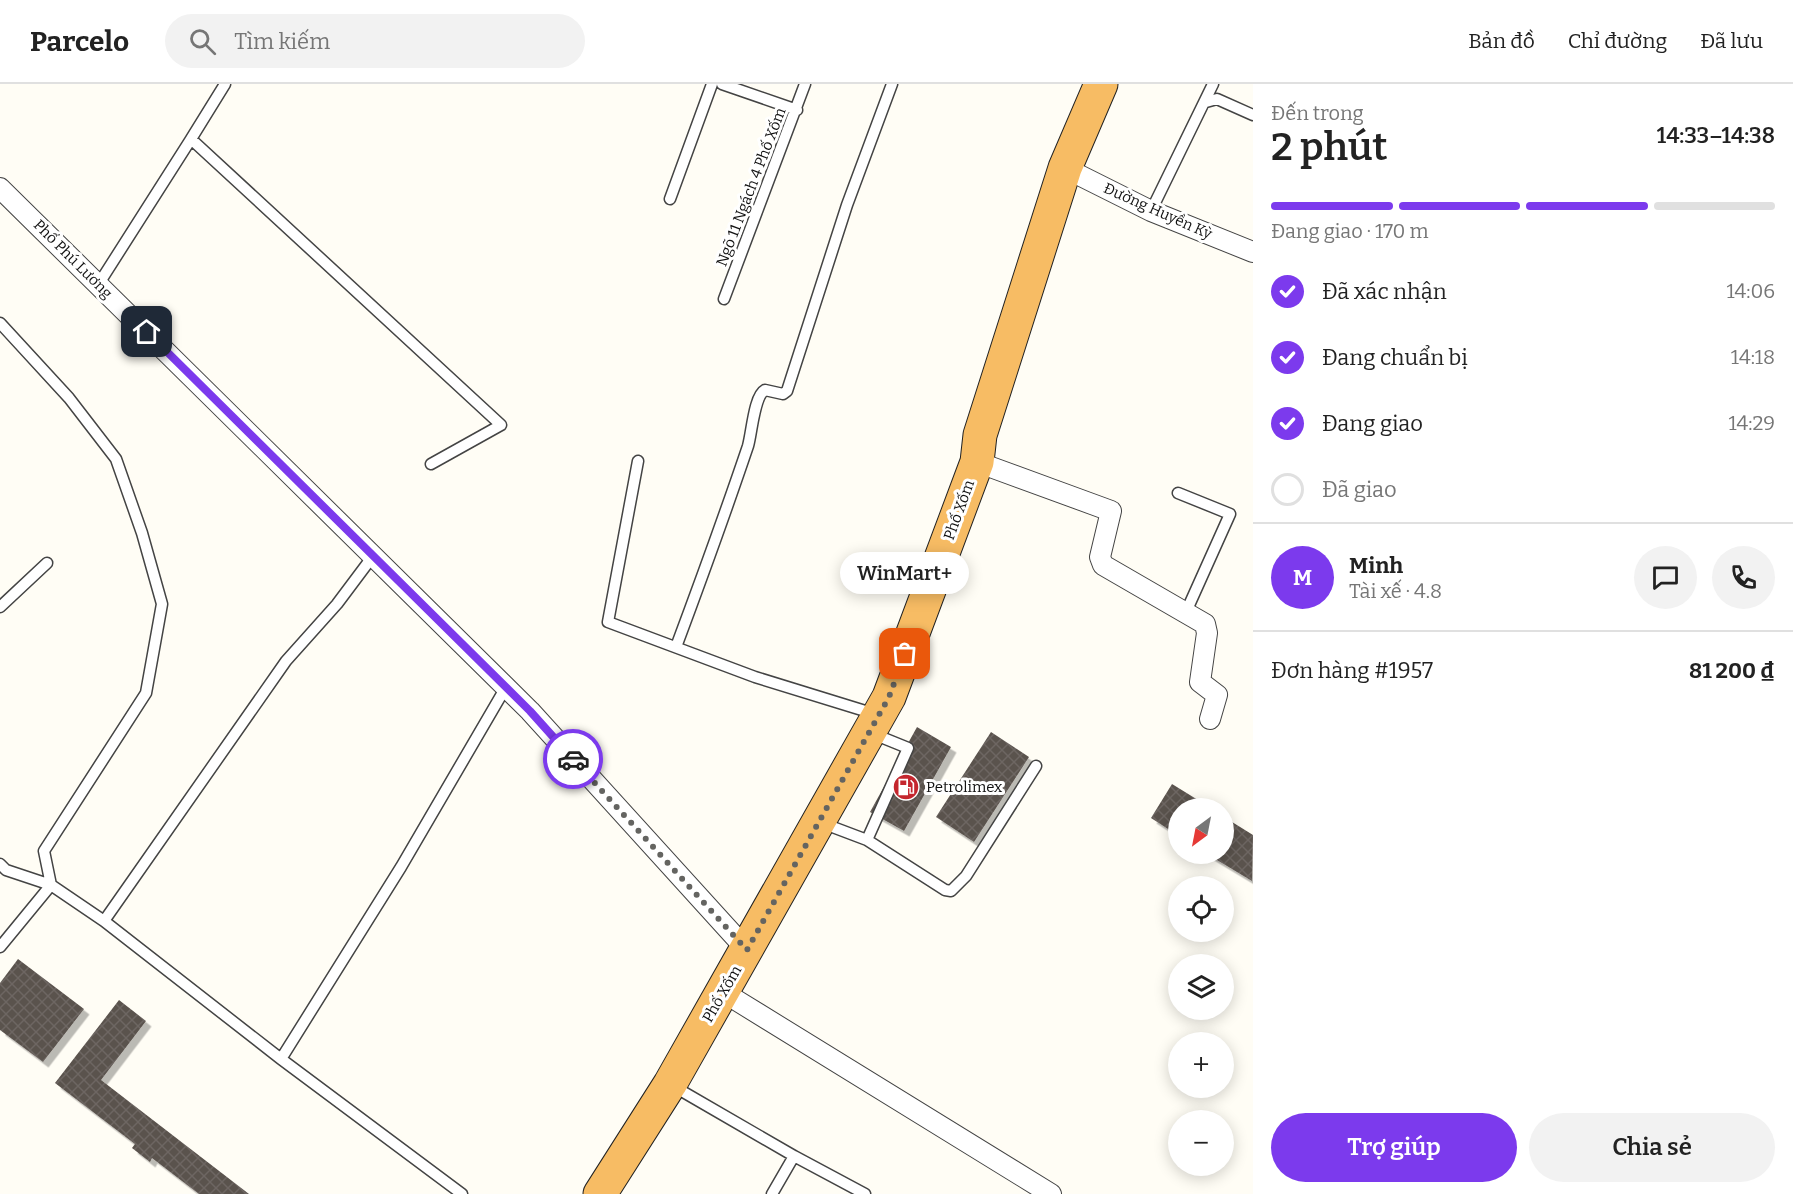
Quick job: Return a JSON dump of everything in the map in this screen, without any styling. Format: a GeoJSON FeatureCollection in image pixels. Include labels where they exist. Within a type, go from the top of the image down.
{"type":"FeatureCollection","features":[{"type":"Feature","properties":{"kind":"highway","name":"Phố Xốm"},"geometry":{"type":"LineString","coordinates":[[600,1194],[670,1084],[889,697],[977,462],[980,435],[1065,168],[1096,87]]}},
{"type":"Feature","properties":{"kind":"street","name":"Đường Huyền Kỳ"},"geometry":{"type":"LineString","coordinates":[[1065,168],[1151,211],[1253,252]]}},
{"type":"Feature","properties":{"kind":"street","name":"Phố Phú Lương"},"geometry":{"type":"LineString","coordinates":[[0,188],[506,687],[747,950]]}},
{"type":"Feature","properties":{"kind":"street"},"geometry":{"type":"LineString","coordinates":[[977,462],[1111,511],[1100,557],[1102,565],[1205,624],[1207,633],[1200,678],[1202,685],[1217,694],[1210,719]]}},
{"type":"Feature","properties":{"kind":"street"},"geometry":{"type":"LineString","coordinates":[[723,992],[1051,1194]]}},
{"type":"Feature","properties":{"kind":"lane"},"geometry":{"type":"LineString","coordinates":[[98,285],[225,84]]}},
{"type":"Feature","properties":{"kind":"lane"},"geometry":{"type":"LineString","coordinates":[[670,199],[712,84]]}},
{"type":"Feature","properties":{"kind":"lane"},"geometry":{"type":"LineString","coordinates":[[722,84],[798,110]]}},
{"type":"Feature","properties":{"kind":"lane","name":"Ngõ 11 Ngách 4 Phố Xốm"},"geometry":{"type":"LineString","coordinates":[[724,299],[798,110],[805,84]]}},
{"type":"Feature","properties":{"kind":"lane"},"geometry":{"type":"LineString","coordinates":[[676,647],[729,507],[752,433],[758,397],[765,390],[783,394],[787,391],[847,205],[892,84]]}},
{"type":"Feature","properties":{"kind":"lane"},"geometry":{"type":"LineString","coordinates":[[1151,211],[1214,84]]}},
{"type":"Feature","properties":{"kind":"lane"},"geometry":{"type":"LineString","coordinates":[[1206,102],[1217,99],[1253,115]]}},
{"type":"Feature","properties":{"kind":"lane"},"geometry":{"type":"LineString","coordinates":[[191,139],[501,425],[431,464]]}},
{"type":"Feature","properties":{"kind":"lane"},"geometry":{"type":"LineString","coordinates":[[0,323],[69,398],[116,459],[142,533],[162,604],[146,693],[44,851],[51,885]]}},
{"type":"Feature","properties":{"kind":"lane"},"geometry":{"type":"LineString","coordinates":[[638,461],[608,622],[756,677],[873,724],[908,748],[867,840]]}},
{"type":"Feature","properties":{"kind":"lane"},"geometry":{"type":"LineString","coordinates":[[1178,493],[1230,514],[1186,612]]}},
{"type":"Feature","properties":{"kind":"lane"},"geometry":{"type":"LineString","coordinates":[[104,921],[286,661],[337,604],[373,556]]}},
{"type":"Feature","properties":{"kind":"lane"},"geometry":{"type":"LineString","coordinates":[[0,607],[47,562]]}},
{"type":"Feature","properties":{"kind":"lane"},"geometry":{"type":"LineString","coordinates":[[280,1059],[401,867],[506,687]]}},
{"type":"Feature","properties":{"kind":"lane"},"geometry":{"type":"LineString","coordinates":[[819,822],[867,840],[945,890],[951,891],[956,889],[977,859],[1036,766]]}},
{"type":"Feature","properties":{"kind":"lane"},"geometry":{"type":"LineString","coordinates":[[0,864],[6,870],[51,885],[104,921],[280,1059],[462,1194]]}},
{"type":"Feature","properties":{"kind":"lane"},"geometry":{"type":"LineString","coordinates":[[0,947],[51,885]]}},
{"type":"Feature","properties":{"kind":"lane"},"geometry":{"type":"LineString","coordinates":[[670,1084],[865,1194]]}},
{"type":"Feature","properties":{"kind":"lane"},"geometry":{"type":"LineString","coordinates":[[772,1194],[794,1156]]}},
{"type":"Feature","properties":{"kind":"building"},"geometry":{"type":"Polygon","coordinates":[[[917,727],[951,747],[904,831],[870,812],[917,727]]]}},
{"type":"Feature","properties":{"kind":"building"},"geometry":{"type":"Polygon","coordinates":[[[991,732],[1029,757],[974,842],[936,817],[991,732]]]}},
{"type":"Feature","properties":{"kind":"building"},"geometry":{"type":"Polygon","coordinates":[[[1172,784],[1195,798],[1168,798],[1168,829],[1151,818],[1172,784]]]}},
{"type":"Feature","properties":{"kind":"building"},"geometry":{"type":"Polygon","coordinates":[[[1234,823],[1253,835],[1252,881],[1224,864],[1234,864],[1234,823]]]}},
{"type":"Feature","properties":{"kind":"building"},"geometry":{"type":"Polygon","coordinates":[[[18,959],[84,1009],[43,1062],[0,1030],[0,983],[18,959]]]}},
{"type":"Feature","properties":{"kind":"building"},"geometry":{"type":"Polygon","coordinates":[[[119,1000],[146,1021],[101,1080],[249,1194],[199,1194],[152,1158],[150,1162],[132,1148],[135,1144],[55,1083],[119,1000]]]}},
{"type":"Feature","properties":{"kind":"way so far"},"geometry":{"type":"LineString","coordinates":[[573,759],[747,950],[889,697],[905,654]]}},
{"type":"Feature","properties":{"kind":"place","name":"WinMart+"},"geometry":{"type":"Point","coordinates":[905,654]}},
{"type":"Feature","properties":{"kind":"place","name":"Petrolimex"},"geometry":{"type":"Point","coordinates":[906,787]}},
{"type":"Feature","properties":{"kind":"route"},"geometry":{"type":"LineString","coordinates":[[147,332],[530,711],[573,759]]}}]}
